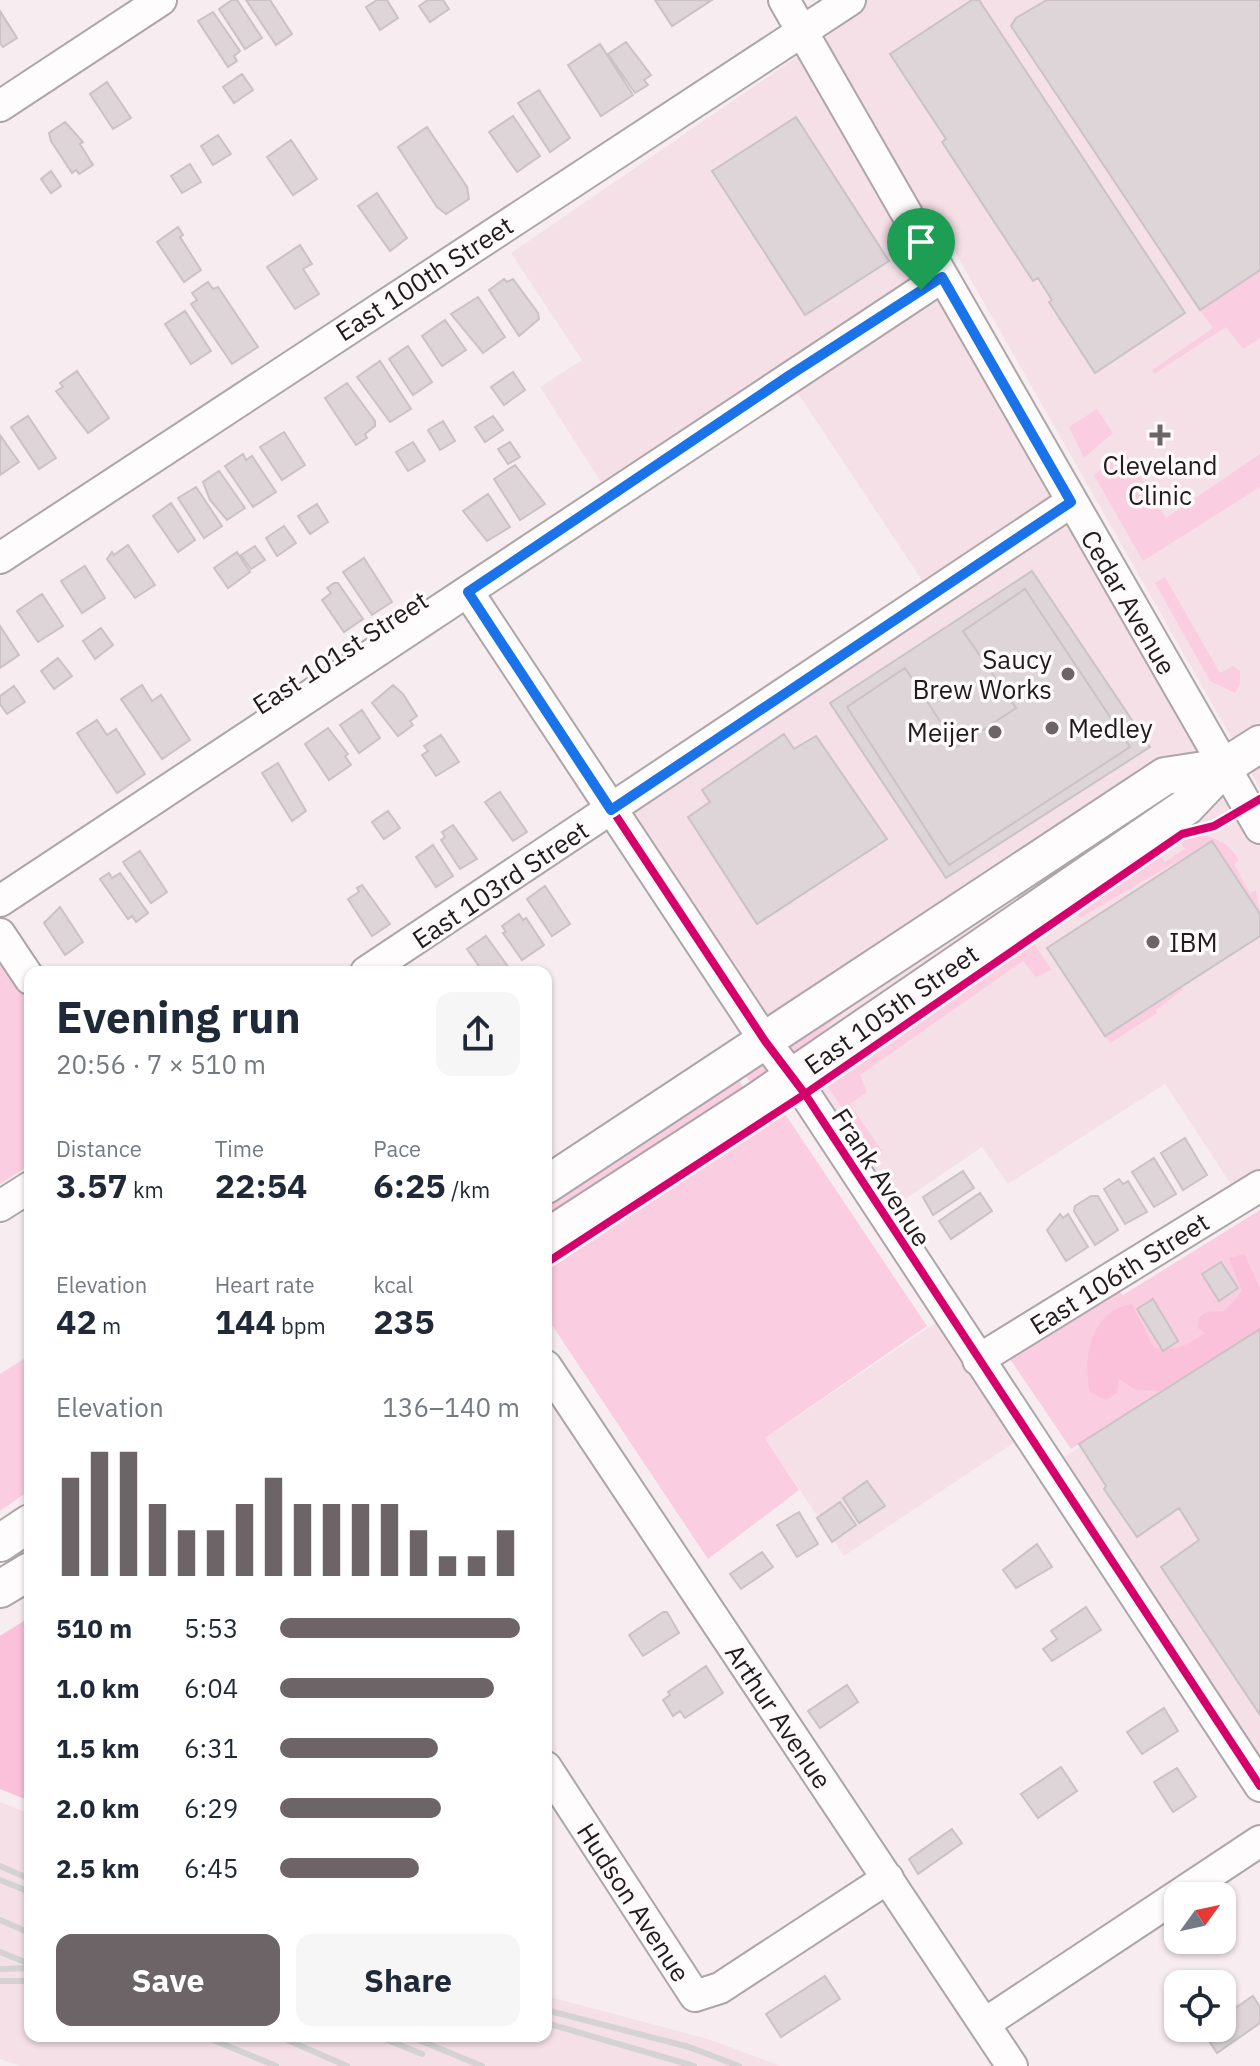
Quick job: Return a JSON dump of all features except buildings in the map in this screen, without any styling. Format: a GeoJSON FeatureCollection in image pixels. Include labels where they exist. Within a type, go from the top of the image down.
{"type":"FeatureCollection","features":[{"type":"Feature","properties":{"kind":"main road","name":"East 105th Street"},"geometry":{"type":"LineString","coordinates":[[552,1234],[793,1076],[1186,807],[1224,767],[1260,744]]}},
{"type":"Feature","properties":{"kind":"main road","name":"East 105th Street"},"geometry":{"type":"LineString","coordinates":[[552,1181],[1165,776],[1224,767]]}},
{"type":"Feature","properties":{"kind":"main road"},"geometry":{"type":"LineString","coordinates":[[0,1543],[24,1527]]}},
{"type":"Feature","properties":{"kind":"main road"},"geometry":{"type":"LineString","coordinates":[[0,1589],[24,1575]]}},
{"type":"Feature","properties":{"kind":"street"},"geometry":{"type":"LineString","coordinates":[[0,106],[161,0]]}},
{"type":"Feature","properties":{"kind":"street","name":"Cedar Avenue"},"geometry":{"type":"LineString","coordinates":[[784,0],[1260,828]]}},
{"type":"Feature","properties":{"kind":"street","name":"East 100th Street"},"geometry":{"type":"LineString","coordinates":[[0,558],[850,0]]}},
{"type":"Feature","properties":{"kind":"street","name":"East 101st Street"},"geometry":{"type":"LineString","coordinates":[[0,901],[942,277]]}},
{"type":"Feature","properties":{"kind":"street","name":"East 103rd Street"},"geometry":{"type":"LineString","coordinates":[[375,966],[1071,502]]}},
{"type":"Feature","properties":{"kind":"street","name":"Frank Avenue"},"geometry":{"type":"LineString","coordinates":[[468,592],[765,1041],[793,1076],[1260,1786]]}},
{"type":"Feature","properties":{"kind":"street"},"geometry":{"type":"LineString","coordinates":[[0,934],[24,970]]}},
{"type":"Feature","properties":{"kind":"street","name":"East 106th Street"},"geometry":{"type":"LineString","coordinates":[[978,1360],[1260,1186]]}},
{"type":"Feature","properties":{"kind":"street"},"geometry":{"type":"LineString","coordinates":[[0,1206],[24,1191]]}},
{"type":"Feature","properties":{"kind":"street","name":"Arthur Avenue"},"geometry":{"type":"LineString","coordinates":[[552,1375],[1012,2066]]}},
{"type":"Feature","properties":{"kind":"street","name":"Hudson Avenue"},"geometry":{"type":"LineString","coordinates":[[552,1776],[695,1996],[720,1988],[888,1878]]}},
{"type":"Feature","properties":{"kind":"street"},"geometry":{"type":"LineString","coordinates":[[984,2024],[1260,1841]]}},
{"type":"Feature","properties":{"kind":"shaded area","name":"Cleveland Clinic"},"geometry":{"type":"Polygon","coordinates":[[[823,0],[1260,0],[1260,788],[954,250],[601,482],[540,387],[582,360],[511,253],[839,28],[823,0]]]}},
{"type":"Feature","properties":{"kind":"shaded area"},"geometry":{"type":"Polygon","coordinates":[[[1260,270],[1260,338],[1243,349],[1226,327],[1154,374],[1152,370],[1213,328],[1200,310],[1260,270]]]}},
{"type":"Feature","properties":{"kind":"shaded area"},"geometry":{"type":"Polygon","coordinates":[[[942,277],[1260,828],[1260,1186],[1240,1198],[1165,1084],[1008,1184],[982,1147],[883,1214],[625,815],[937,603],[787,377],[942,277]]]}},
{"type":"Feature","properties":{"kind":"shaded area"},"geometry":{"type":"Polygon","coordinates":[[[1097,409],[1113,433],[1084,458],[1069,427],[1097,409]]]}},
{"type":"Feature","properties":{"kind":"shaded area"},"geometry":{"type":"Polygon","coordinates":[[[1124,450],[1166,518],[1260,454],[1260,487],[1143,561],[1094,475],[1124,450]]]}},
{"type":"Feature","properties":{"kind":"shaded area"},"geometry":{"type":"Polygon","coordinates":[[[1165,577],[1220,673],[1233,666],[1240,671],[1240,684],[1235,693],[1210,681],[1155,583],[1165,577]]]}},
{"type":"Feature","properties":{"kind":"shaded area"},"geometry":{"type":"Polygon","coordinates":[[[1052,829],[1053,835],[761,1028],[753,1023],[1052,829]]]}},
{"type":"Feature","properties":{"kind":"shaded area"},"geometry":{"type":"Polygon","coordinates":[[[1194,834],[1221,841],[1231,849],[1239,860],[1234,864],[1250,893],[1256,890],[1260,914],[1212,841],[1080,918],[1077,913],[1160,855],[1165,862],[1185,849],[1180,841],[1194,834]]]}},
{"type":"Feature","properties":{"kind":"shaded area"},"geometry":{"type":"Polygon","coordinates":[[[1002,902],[836,1018],[798,1056],[752,1085],[742,1070],[1002,902]]]}},
{"type":"Feature","properties":{"kind":"shaded area"},"geometry":{"type":"Polygon","coordinates":[[[1034,944],[1052,970],[1036,977],[1023,961],[860,1075],[867,1092],[850,1104],[882,1151],[874,1157],[828,1087],[1034,944]]]}},
{"type":"Feature","properties":{"kind":"shaded area"},"geometry":{"type":"Polygon","coordinates":[[[0,947],[24,984],[24,1169],[0,1184],[0,947]]]}},
{"type":"Feature","properties":{"kind":"shaded area"},"geometry":{"type":"Polygon","coordinates":[[[1178,988],[1184,989],[1156,1010],[1157,1013],[1110,1043],[1105,1036],[1178,988]]]}},
{"type":"Feature","properties":{"kind":"shaded area"},"geometry":{"type":"Polygon","coordinates":[[[735,1074],[745,1090],[552,1216],[552,1197],[561,1188],[735,1074]]]}},
{"type":"Feature","properties":{"kind":"shaded area"},"geometry":{"type":"Polygon","coordinates":[[[785,1114],[927,1326],[765,1438],[799,1490],[708,1559],[552,1325],[552,1267],[785,1114]]]}},
{"type":"Feature","properties":{"kind":"shaded area"},"geometry":{"type":"Polygon","coordinates":[[[1260,1210],[1260,1329],[1071,1449],[1008,1356],[1116,1288],[1123,1295],[1260,1210]]]}},
{"type":"Feature","properties":{"kind":"shaded area"},"geometry":{"type":"Polygon","coordinates":[[[1244,1254],[1260,1288],[1260,1329],[1160,1391],[1136,1390],[1119,1379],[1117,1393],[1106,1400],[1090,1392],[1089,1350],[1099,1325],[1107,1315],[1132,1304],[1154,1348],[1168,1349],[1187,1344],[1205,1333],[1198,1328],[1199,1318],[1206,1312],[1225,1311],[1242,1291],[1229,1258],[1244,1254]]]}},
{"type":"Feature","properties":{"kind":"shaded area"},"geometry":{"type":"Polygon","coordinates":[[[949,1314],[1027,1434],[844,1556],[765,1438],[949,1314]]]}},
{"type":"Feature","properties":{"kind":"shaded area"},"geometry":{"type":"Polygon","coordinates":[[[1260,1338],[1260,1786],[1049,1466],[1260,1338]]]}},
{"type":"Feature","properties":{"kind":"shaded area"},"geometry":{"type":"Polygon","coordinates":[[[24,1359],[24,1494],[0,1511],[0,1374],[24,1359]]]}},
{"type":"Feature","properties":{"kind":"shaded area"},"geometry":{"type":"Polygon","coordinates":[[[24,1621],[24,1799],[0,1789],[0,1636],[24,1621]]]}},
{"type":"Feature","properties":{"kind":"shaded area"},"geometry":{"type":"Polygon","coordinates":[[[0,1802],[24,1812],[24,2042],[552,2042],[552,1998],[708,2039],[781,2066],[21,2066],[0,2059],[0,1802]]]}},
{"type":"Feature","properties":{"kind":"railway"},"geometry":{"type":"LineString","coordinates":[[0,1866],[24,1876]]}},
{"type":"Feature","properties":{"kind":"railway"},"geometry":{"type":"LineString","coordinates":[[0,1880],[24,1890]]}},
{"type":"Feature","properties":{"kind":"railway"},"geometry":{"type":"LineString","coordinates":[[0,1920],[24,1930]]}},
{"type":"Feature","properties":{"kind":"railway"},"geometry":{"type":"LineString","coordinates":[[0,1952],[24,1962]]}},
{"type":"Feature","properties":{"kind":"railway"},"geometry":{"type":"LineString","coordinates":[[0,1969],[24,1968]]}},
{"type":"Feature","properties":{"kind":"railway"},"geometry":{"type":"LineString","coordinates":[[0,1981],[24,1981]]}},
{"type":"Feature","properties":{"kind":"railway"},"geometry":{"type":"LineString","coordinates":[[552,2012],[689,2047],[739,2066]]}},
{"type":"Feature","properties":{"kind":"railway"},"geometry":{"type":"LineString","coordinates":[[552,2025],[694,2066]]}},
{"type":"Feature","properties":{"kind":"railway"},"geometry":{"type":"LineString","coordinates":[[218,2042],[276,2066]]}},
{"type":"Feature","properties":{"kind":"railway"},"geometry":{"type":"LineString","coordinates":[[292,2042],[347,2066]]}},
{"type":"Feature","properties":{"kind":"railway"},"geometry":{"type":"LineString","coordinates":[[393,2042],[422,2054]]}},
{"type":"Feature","properties":{"kind":"railway"},"geometry":{"type":"LineString","coordinates":[[424,2042],[482,2066]]}},
{"type":"Feature","properties":{"kind":"cycle path"},"geometry":{"type":"LineString","coordinates":[[468,592],[765,1041],[805,1094],[1260,1786]]}},
{"type":"Feature","properties":{"kind":"cycle path"},"geometry":{"type":"LineString","coordinates":[[552,1259],[805,1094],[1182,834],[1214,826],[1260,799]]}},
{"type":"Feature","properties":{"kind":"place","name":"Cleveland Clinic"},"geometry":{"type":"Point","coordinates":[1160,435]}},
{"type":"Feature","properties":{"kind":"place","name":"Saucy Brew Works"},"geometry":{"type":"Point","coordinates":[1068,674]}},
{"type":"Feature","properties":{"kind":"place","name":"Medley"},"geometry":{"type":"Point","coordinates":[1052,728]}},
{"type":"Feature","properties":{"kind":"place","name":"Meijer"},"geometry":{"type":"Point","coordinates":[995,732]}},
{"type":"Feature","properties":{"kind":"place","name":"IBM"},"geometry":{"type":"Point","coordinates":[1153,942]}},
{"type":"Feature","properties":{"kind":"route"},"geometry":{"type":"LineString","coordinates":[[942,277],[1071,502],[611,810],[468,592],[921,290],[942,277]]}}]}
